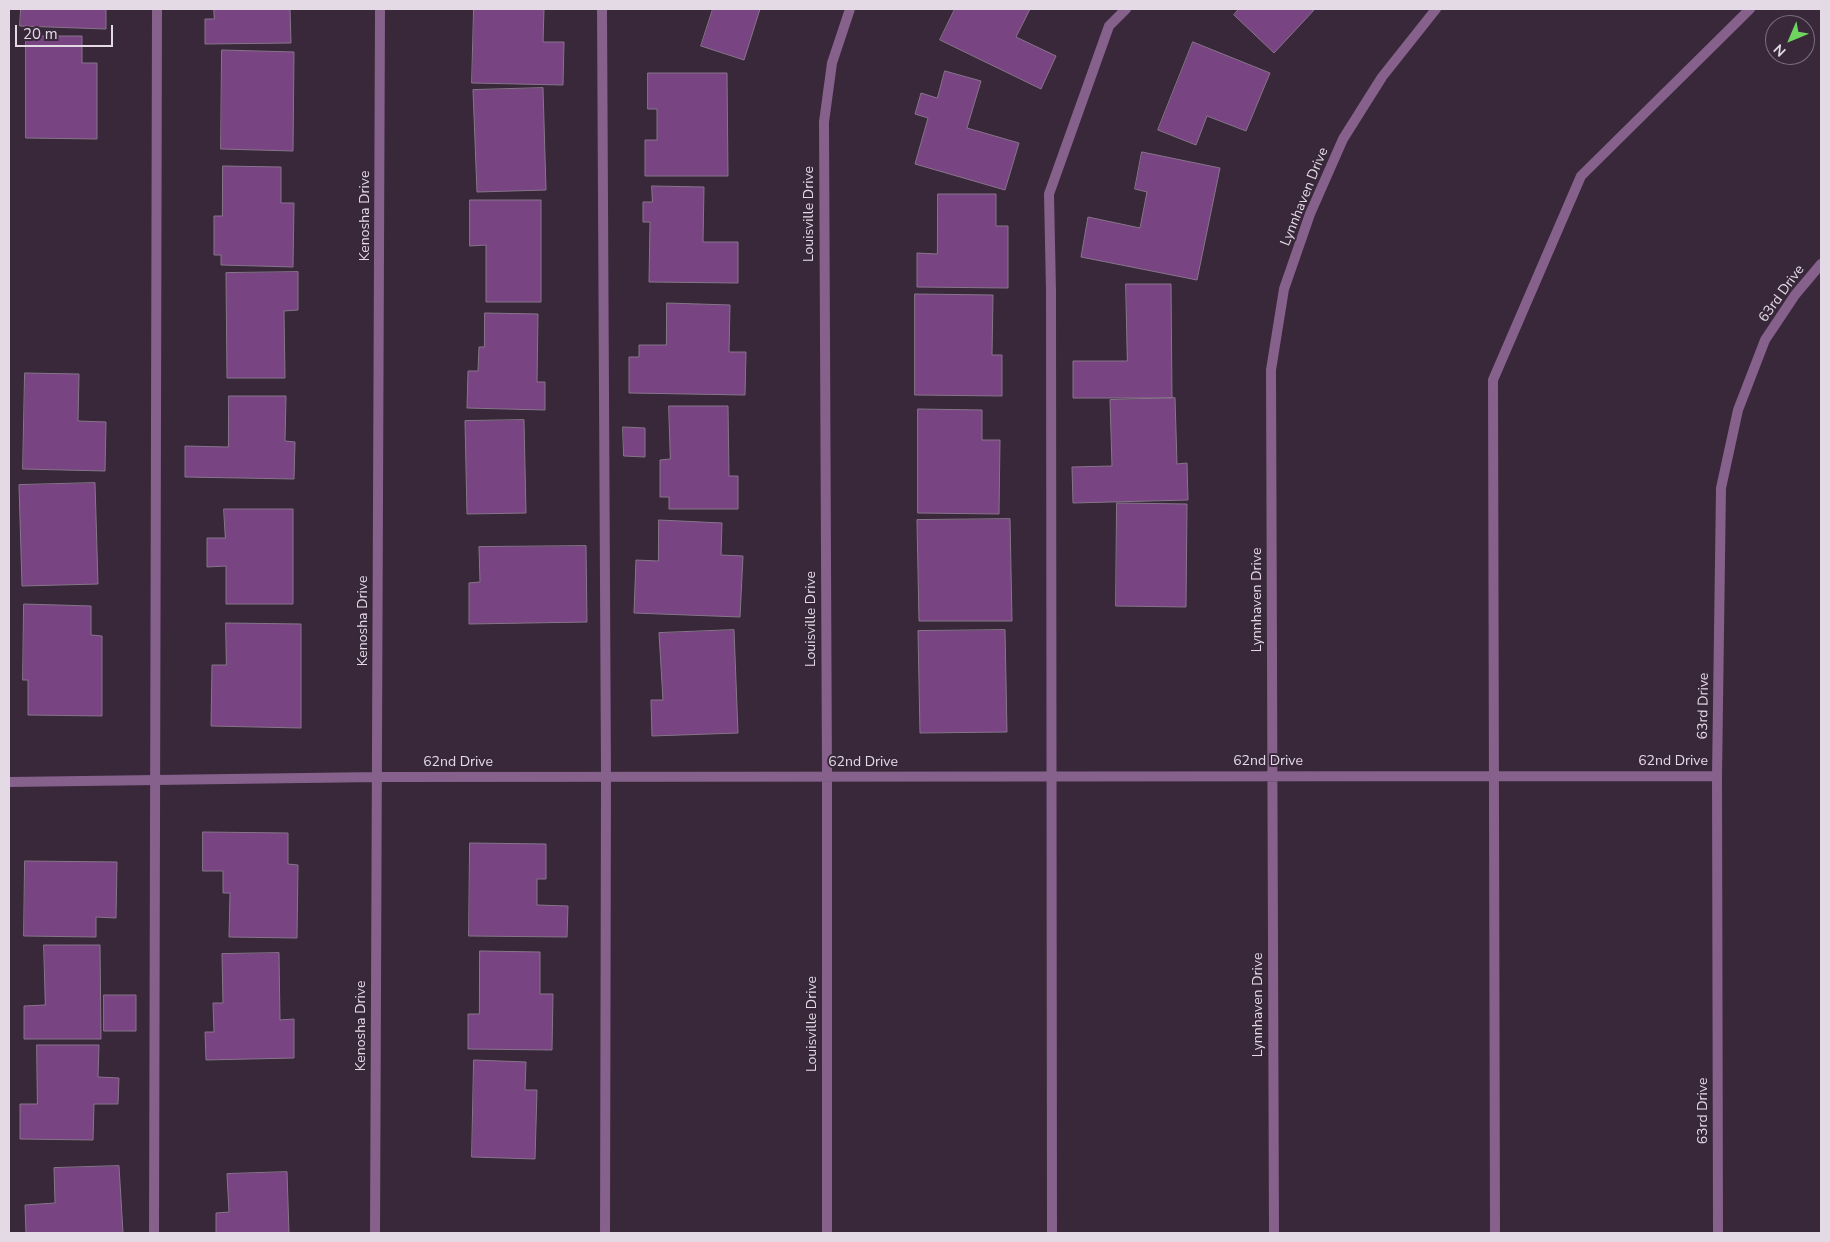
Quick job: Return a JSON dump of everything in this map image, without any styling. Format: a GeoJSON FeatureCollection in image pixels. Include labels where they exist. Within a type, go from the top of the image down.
{"type":"FeatureCollection","features":[{"type":"Feature","properties":{"kind":"street"},"geometry":{"type":"LineString","coordinates":[[154,1233],[157,9]]}},
{"type":"Feature","properties":{"kind":"street","name":"Kenosha Drive"},"geometry":{"type":"LineString","coordinates":[[375,1233],[380,9]]}},
{"type":"Feature","properties":{"kind":"street"},"geometry":{"type":"LineString","coordinates":[[602,9],[606,777],[605,1233]]}},
{"type":"Feature","properties":{"kind":"street","name":"Louisville Drive"},"geometry":{"type":"LineString","coordinates":[[827,1233],[824,122],[832,63],[850,9]]}},
{"type":"Feature","properties":{"kind":"street"},"geometry":{"type":"LineString","coordinates":[[1052,1233],[1050,776],[1051,291],[1049,194],[1109,26],[1126,9]]}},
{"type":"Feature","properties":{"kind":"street","name":"Lynnhaven Drive"},"geometry":{"type":"LineString","coordinates":[[1274,1233],[1271,370],[1284,289],[1310,214],[1343,139],[1382,77],[1436,9]]}},
{"type":"Feature","properties":{"kind":"street"},"geometry":{"type":"LineString","coordinates":[[1495,1233],[1493,380],[1581,176],[1750,9]]}},
{"type":"Feature","properties":{"kind":"street","name":"63rd Drive"},"geometry":{"type":"LineString","coordinates":[[1718,1233],[1717,776],[1721,488],[1738,410],[1765,340],[1795,294],[1821,264]]}},
{"type":"Feature","properties":{"kind":"street","name":"62nd Drive"},"geometry":{"type":"LineString","coordinates":[[9,782],[377,777],[1717,776]]}},
{"type":"Feature","properties":{"kind":"building"},"geometry":{"type":"Polygon","coordinates":[[[21,9],[106,9],[106,29],[20,26],[21,9]]]}},
{"type":"Feature","properties":{"kind":"building"},"geometry":{"type":"Polygon","coordinates":[[[214,9],[290,9],[291,43],[205,44],[205,19],[214,19],[214,9]]]}},
{"type":"Feature","properties":{"kind":"building"},"geometry":{"type":"Polygon","coordinates":[[[474,9],[544,9],[543,42],[564,42],[563,85],[472,83],[474,9]]]}},
{"type":"Feature","properties":{"kind":"building"},"geometry":{"type":"Polygon","coordinates":[[[713,9],[760,9],[744,60],[701,46],[713,9]]]}},
{"type":"Feature","properties":{"kind":"building"},"geometry":{"type":"Polygon","coordinates":[[[955,9],[1030,9],[1016,37],[1056,56],[1041,89],[940,40],[955,9]]]}},
{"type":"Feature","properties":{"kind":"building"},"geometry":{"type":"Polygon","coordinates":[[[1239,9],[1315,9],[1274,53],[1234,15],[1239,9]]]}},
{"type":"Feature","properties":{"kind":"building"},"geometry":{"type":"Polygon","coordinates":[[[26,36],[82,36],[82,63],[97,63],[97,139],[26,138],[26,36]]]}},
{"type":"Feature","properties":{"kind":"building"},"geometry":{"type":"Polygon","coordinates":[[[1193,42],[1270,73],[1246,131],[1207,116],[1196,145],[1158,130],[1193,42]]]}},
{"type":"Feature","properties":{"kind":"building"},"geometry":{"type":"Polygon","coordinates":[[[222,50],[294,52],[293,151],[221,149],[222,50]]]}},
{"type":"Feature","properties":{"kind":"building"},"geometry":{"type":"Polygon","coordinates":[[[945,71],[981,81],[967,128],[1019,143],[1005,190],[915,164],[928,118],[915,114],[921,93],[937,98],[945,71]]]}},
{"type":"Feature","properties":{"kind":"building"},"geometry":{"type":"Polygon","coordinates":[[[648,73],[727,73],[728,176],[645,176],[645,140],[657,140],[657,109],[648,109],[648,73]]]}},
{"type":"Feature","properties":{"kind":"building"},"geometry":{"type":"Polygon","coordinates":[[[543,88],[546,190],[477,192],[473,90],[543,88]]]}},
{"type":"Feature","properties":{"kind":"building"},"geometry":{"type":"Polygon","coordinates":[[[1142,152],[1220,168],[1197,280],[1081,257],[1088,217],[1140,228],[1147,192],[1135,189],[1142,152]]]}},
{"type":"Feature","properties":{"kind":"building"},"geometry":{"type":"Polygon","coordinates":[[[223,166],[281,167],[281,203],[294,203],[293,267],[221,265],[221,255],[214,255],[214,216],[222,216],[223,166]]]}},
{"type":"Feature","properties":{"kind":"building"},"geometry":{"type":"Polygon","coordinates":[[[652,186],[704,187],[703,242],[738,242],[738,283],[649,282],[650,222],[643,222],[643,202],[652,202],[652,186]]]}},
{"type":"Feature","properties":{"kind":"building"},"geometry":{"type":"Polygon","coordinates":[[[938,194],[996,194],[996,226],[1008,226],[1008,288],[917,287],[917,253],[937,254],[938,194]]]}},
{"type":"Feature","properties":{"kind":"building"},"geometry":{"type":"Polygon","coordinates":[[[470,200],[541,200],[541,302],[486,302],[486,245],[470,246],[470,200]]]}},
{"type":"Feature","properties":{"kind":"building"},"geometry":{"type":"Polygon","coordinates":[[[298,272],[298,310],[284,311],[285,378],[227,378],[226,273],[298,272]]]}},
{"type":"Feature","properties":{"kind":"building"},"geometry":{"type":"Polygon","coordinates":[[[1126,284],[1171,284],[1172,398],[1073,398],[1073,361],[1127,361],[1126,284]]]}},
{"type":"Feature","properties":{"kind":"building"},"geometry":{"type":"Polygon","coordinates":[[[915,294],[993,295],[992,355],[1002,355],[1002,396],[915,395],[915,294]]]}},
{"type":"Feature","properties":{"kind":"building"},"geometry":{"type":"Polygon","coordinates":[[[667,303],[730,305],[729,352],[746,352],[745,395],[629,393],[629,357],[639,357],[639,345],[666,345],[667,303]]]}},
{"type":"Feature","properties":{"kind":"building"},"geometry":{"type":"Polygon","coordinates":[[[485,313],[538,314],[537,382],[545,382],[545,410],[467,408],[468,371],[478,371],[479,347],[484,347],[485,313]]]}},
{"type":"Feature","properties":{"kind":"building"},"geometry":{"type":"Polygon","coordinates":[[[25,373],[79,374],[78,421],[106,422],[105,471],[23,469],[25,373]]]}},
{"type":"Feature","properties":{"kind":"building"},"geometry":{"type":"Polygon","coordinates":[[[229,396],[286,396],[285,441],[295,442],[294,479],[185,477],[185,446],[228,447],[229,396]]]}},
{"type":"Feature","properties":{"kind":"building"},"geometry":{"type":"Polygon","coordinates":[[[1175,398],[1177,464],[1187,463],[1188,500],[1073,503],[1072,467],[1112,466],[1110,400],[1175,398]]]}},
{"type":"Feature","properties":{"kind":"building"},"geometry":{"type":"Polygon","coordinates":[[[669,406],[728,406],[729,476],[738,476],[738,509],[669,509],[669,497],[660,497],[660,460],[670,459],[669,406]]]}},
{"type":"Feature","properties":{"kind":"building"},"geometry":{"type":"Polygon","coordinates":[[[918,409],[982,410],[982,440],[1000,440],[999,514],[918,513],[918,409]]]}},
{"type":"Feature","properties":{"kind":"building"},"geometry":{"type":"Polygon","coordinates":[[[524,420],[526,513],[467,514],[465,421],[524,420]]]}},
{"type":"Feature","properties":{"kind":"building"},"geometry":{"type":"Polygon","coordinates":[[[623,427],[645,428],[645,457],[624,456],[623,427]]]}},
{"type":"Feature","properties":{"kind":"building"},"geometry":{"type":"Polygon","coordinates":[[[95,483],[98,584],[22,586],[19,485],[95,483]]]}},
{"type":"Feature","properties":{"kind":"building"},"geometry":{"type":"Polygon","coordinates":[[[1117,503],[1187,504],[1186,607],[1116,606],[1117,503]]]}},
{"type":"Feature","properties":{"kind":"building"},"geometry":{"type":"Polygon","coordinates":[[[224,509],[293,509],[293,604],[226,604],[226,566],[207,567],[207,538],[225,538],[224,509]]]}},
{"type":"Feature","properties":{"kind":"building"},"geometry":{"type":"Polygon","coordinates":[[[1010,519],[1012,621],[919,621],[917,520],[1010,519]]]}},
{"type":"Feature","properties":{"kind":"building"},"geometry":{"type":"Polygon","coordinates":[[[659,520],[722,523],[721,555],[743,556],[740,617],[634,613],[636,560],[658,561],[659,520]]]}},
{"type":"Feature","properties":{"kind":"building"},"geometry":{"type":"Polygon","coordinates":[[[586,546],[587,622],[469,624],[469,583],[480,582],[479,547],[586,546]]]}},
{"type":"Feature","properties":{"kind":"building"},"geometry":{"type":"Polygon","coordinates":[[[24,604],[91,606],[91,635],[102,636],[102,716],[28,715],[28,680],[23,680],[24,604]]]}},
{"type":"Feature","properties":{"kind":"building"},"geometry":{"type":"Polygon","coordinates":[[[226,623],[301,624],[301,728],[211,726],[212,665],[226,665],[226,623]]]}},
{"type":"Feature","properties":{"kind":"building"},"geometry":{"type":"Polygon","coordinates":[[[734,630],[738,733],[652,736],[651,700],[663,700],[659,633],[734,630]]]}},
{"type":"Feature","properties":{"kind":"building"},"geometry":{"type":"Polygon","coordinates":[[[1005,630],[1007,732],[920,733],[918,631],[1005,630]]]}},
{"type":"Feature","properties":{"kind":"building"},"geometry":{"type":"Polygon","coordinates":[[[203,832],[288,833],[288,864],[298,865],[297,938],[229,937],[230,893],[223,893],[223,871],[203,871],[203,832]]]}},
{"type":"Feature","properties":{"kind":"building"},"geometry":{"type":"Polygon","coordinates":[[[470,843],[546,844],[546,879],[537,879],[537,905],[568,906],[567,937],[469,936],[470,843]]]}},
{"type":"Feature","properties":{"kind":"building"},"geometry":{"type":"Polygon","coordinates":[[[25,861],[117,862],[116,918],[96,917],[96,937],[24,936],[25,861]]]}},
{"type":"Feature","properties":{"kind":"building"},"geometry":{"type":"Polygon","coordinates":[[[44,945],[100,945],[101,1039],[24,1039],[24,1006],[45,1005],[44,945]]]}},
{"type":"Feature","properties":{"kind":"building"},"geometry":{"type":"Polygon","coordinates":[[[480,951],[540,952],[540,994],[553,994],[552,1050],[468,1049],[468,1014],[479,1014],[480,951]]]}},
{"type":"Feature","properties":{"kind":"building"},"geometry":{"type":"Polygon","coordinates":[[[279,953],[280,1020],[294,1019],[294,1058],[206,1060],[205,1032],[214,1032],[213,1003],[223,1003],[222,954],[279,953]]]}},
{"type":"Feature","properties":{"kind":"building"},"geometry":{"type":"Polygon","coordinates":[[[104,995],[136,995],[136,1031],[104,1031],[104,995]]]}},
{"type":"Feature","properties":{"kind":"building"},"geometry":{"type":"Polygon","coordinates":[[[37,1045],[99,1045],[98,1077],[119,1078],[118,1104],[94,1104],[93,1140],[20,1139],[20,1104],[37,1104],[37,1045]]]}},
{"type":"Feature","properties":{"kind":"building"},"geometry":{"type":"Polygon","coordinates":[[[474,1060],[526,1062],[525,1090],[537,1090],[535,1159],[472,1157],[474,1060]]]}},
{"type":"Feature","properties":{"kind":"building"},"geometry":{"type":"Polygon","coordinates":[[[119,1166],[123,1233],[26,1233],[25,1205],[55,1203],[54,1168],[119,1166]]]}},
{"type":"Feature","properties":{"kind":"building"},"geometry":{"type":"Polygon","coordinates":[[[287,1172],[289,1233],[216,1233],[216,1213],[229,1212],[227,1174],[287,1172]]]}}]}
